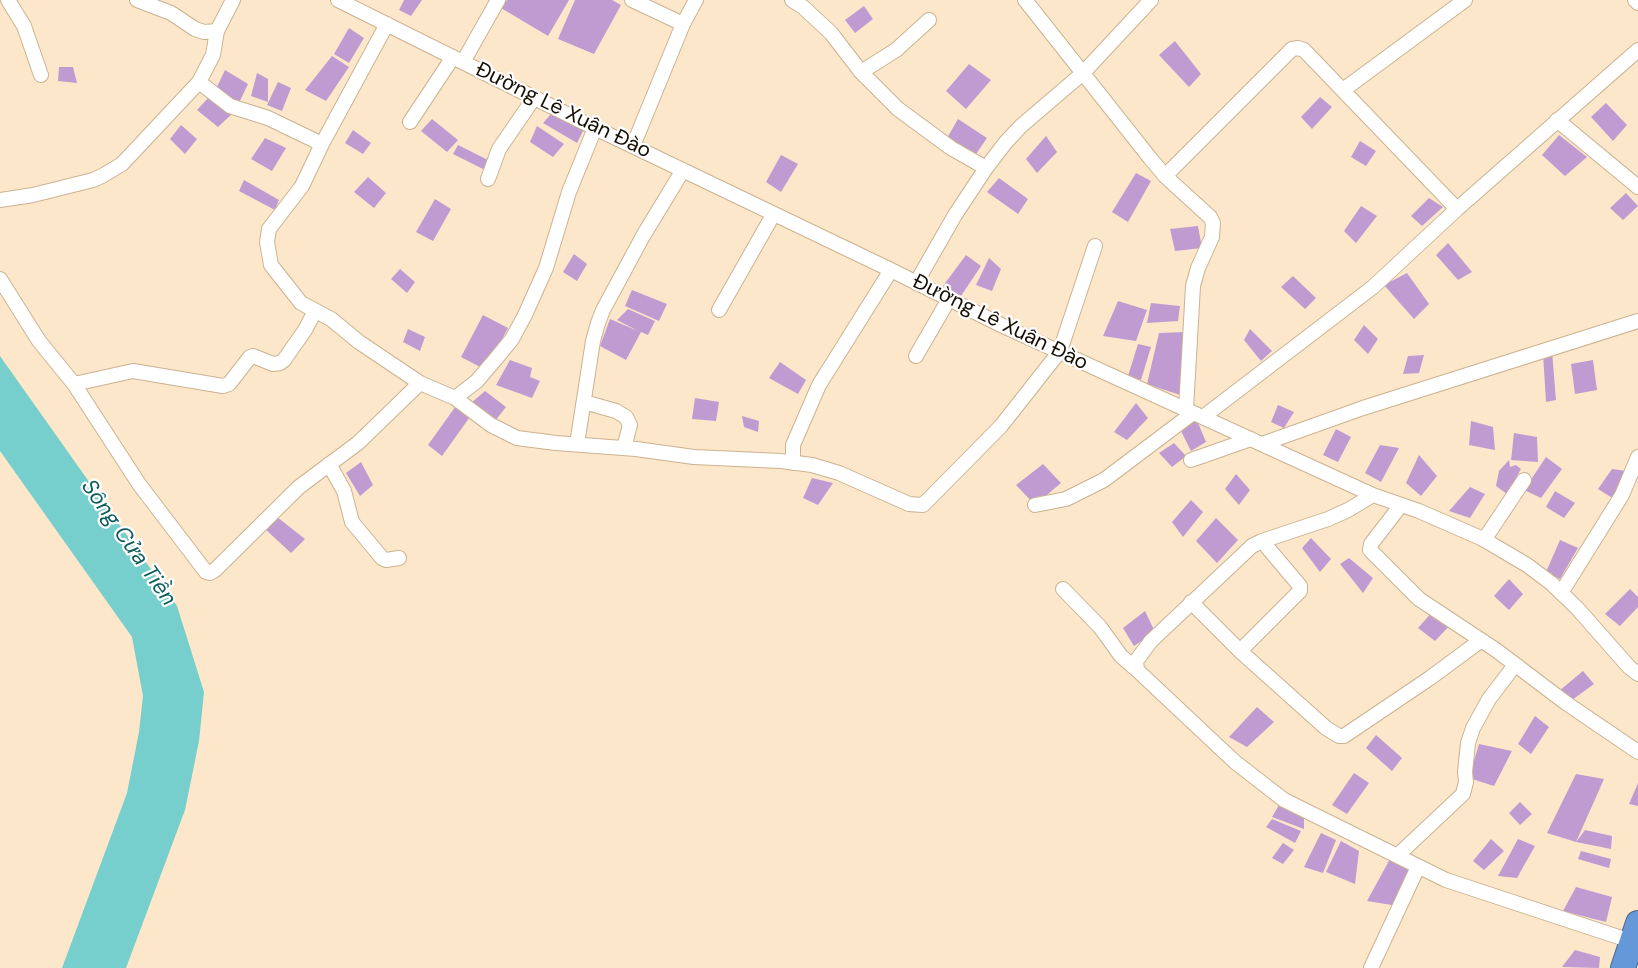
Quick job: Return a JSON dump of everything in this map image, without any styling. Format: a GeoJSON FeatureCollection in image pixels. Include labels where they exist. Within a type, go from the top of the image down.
{"type":"FeatureCollection","features":[{"type":"Feature","properties":{"kind":"highway"},"geometry":{"type":"LineString","coordinates":[[1623,968],[1636,942]]}},
{"type":"Feature","properties":{"kind":"highway"},"geometry":{"type":"LineString","coordinates":[[1636,942],[1636,968]]}},
{"type":"Feature","properties":{"kind":"street"},"geometry":{"type":"LineString","coordinates":[[8,0],[24,26],[41,75]]}},
{"type":"Feature","properties":{"kind":"street"},"geometry":{"type":"LineString","coordinates":[[137,0],[171,13],[195,29],[204,32],[217,31]]}},
{"type":"Feature","properties":{"kind":"street"},"geometry":{"type":"LineString","coordinates":[[0,200],[33,195],[93,180],[116,169],[130,157],[199,82],[213,55],[217,31],[233,0]]}},
{"type":"Feature","properties":{"kind":"street","name":"Đường Lê Xuân Đào"},"geometry":{"type":"LineString","coordinates":[[338,0],[773,215],[1060,351],[1372,495],[1445,522],[1484,540],[1535,571],[1561,593],[1638,674]]}},
{"type":"Feature","properties":{"kind":"street"},"geometry":{"type":"LineString","coordinates":[[410,122],[458,60],[498,0]]}},
{"type":"Feature","properties":{"kind":"street"},"geometry":{"type":"LineString","coordinates":[[632,0],[683,24]]}},
{"type":"Feature","properties":{"kind":"street"},"geometry":{"type":"LineString","coordinates":[[633,146],[683,24],[696,0]]}},
{"type":"Feature","properties":{"kind":"street"},"geometry":{"type":"LineString","coordinates":[[792,0],[831,33],[861,72],[898,110],[951,148],[986,168]]}},
{"type":"Feature","properties":{"kind":"street"},"geometry":{"type":"LineString","coordinates":[[1025,0],[1165,176],[1210,217],[1213,223],[1212,237],[1198,268],[1193,286],[1194,413]]}},
{"type":"Feature","properties":{"kind":"street"},"geometry":{"type":"LineString","coordinates":[[916,283],[955,215],[986,168],[1021,126],[1083,74],[1151,0]]}},
{"type":"Feature","properties":{"kind":"street"},"geometry":{"type":"LineString","coordinates":[[1343,90],[1465,0]]}},
{"type":"Feature","properties":{"kind":"street"},"geometry":{"type":"LineString","coordinates":[[861,72],[896,50],[929,20]]}},
{"type":"Feature","properties":{"kind":"street"},"geometry":{"type":"LineString","coordinates":[[387,24],[322,144],[299,192],[268,229],[268,259],[275,273],[301,303],[331,319],[359,342],[420,383],[455,398],[491,425],[517,438],[694,457],[812,465],[830,470],[909,504],[923,505],[1001,426],[1060,351],[1095,246]]}},
{"type":"Feature","properties":{"kind":"street"},"geometry":{"type":"LineString","coordinates":[[1165,176],[1295,48],[1304,50],[1457,209]]}},
{"type":"Feature","properties":{"kind":"street"},"geometry":{"type":"LineString","coordinates":[[1035,505],[1066,499],[1104,480],[1194,413],[1373,287],[1457,209],[1638,50]]}},
{"type":"Feature","properties":{"kind":"street"},"geometry":{"type":"LineString","coordinates":[[199,82],[230,106],[268,118],[322,144]]}},
{"type":"Feature","properties":{"kind":"street"},"geometry":{"type":"LineString","coordinates":[[488,179],[500,149],[534,98]]}},
{"type":"Feature","properties":{"kind":"street"},"geometry":{"type":"LineString","coordinates":[[1557,120],[1638,187]]}},
{"type":"Feature","properties":{"kind":"street"},"geometry":{"type":"LineString","coordinates":[[455,398],[477,381],[499,355],[512,339],[525,315],[546,268],[570,192],[595,128]]}},
{"type":"Feature","properties":{"kind":"street"},"geometry":{"type":"LineString","coordinates":[[577,444],[593,340],[603,310],[682,170]]}},
{"type":"Feature","properties":{"kind":"street"},"geometry":{"type":"LineString","coordinates":[[719,310],[773,215]]}},
{"type":"Feature","properties":{"kind":"street"},"geometry":{"type":"LineString","coordinates":[[793,463],[793,445],[819,385],[891,270]]}},
{"type":"Feature","properties":{"kind":"street"},"geometry":{"type":"LineString","coordinates":[[0,279],[39,341],[74,384],[139,484],[206,572],[215,570],[299,487],[358,443],[420,383]]}},
{"type":"Feature","properties":{"kind":"street"},"geometry":{"type":"LineString","coordinates":[[916,356],[950,299]]}},
{"type":"Feature","properties":{"kind":"street"},"geometry":{"type":"LineString","coordinates":[[74,384],[133,371],[218,386],[226,385],[250,357],[253,356],[273,364],[284,360],[315,311]]}},
{"type":"Feature","properties":{"kind":"street"},"geometry":{"type":"LineString","coordinates":[[1191,460],[1638,321]]}},
{"type":"Feature","properties":{"kind":"street"},"geometry":{"type":"LineString","coordinates":[[584,402],[616,411],[626,417],[630,425],[624,448]]}},
{"type":"Feature","properties":{"kind":"street"},"geometry":{"type":"LineString","coordinates":[[1561,593],[1622,495],[1638,457]]}},
{"type":"Feature","properties":{"kind":"street"},"geometry":{"type":"LineString","coordinates":[[329,464],[344,491],[352,522],[381,558],[386,560],[399,558]]}},
{"type":"Feature","properties":{"kind":"street"},"geometry":{"type":"LineString","coordinates":[[1484,540],[1524,480]]}},
{"type":"Feature","properties":{"kind":"street"},"geometry":{"type":"LineString","coordinates":[[1137,670],[1136,661],[1151,641],[1246,552],[1262,541],[1348,510],[1372,495]]}},
{"type":"Feature","properties":{"kind":"street"},"geometry":{"type":"LineString","coordinates":[[1401,505],[1371,544],[1370,550],[1419,599],[1638,752]]}},
{"type":"Feature","properties":{"kind":"street"},"geometry":{"type":"LineString","coordinates":[[1240,651],[1300,591],[1300,586],[1262,541]]}},
{"type":"Feature","properties":{"kind":"street"},"geometry":{"type":"LineString","coordinates":[[1063,589],[1100,627],[1121,656],[1235,762],[1284,800],[1446,880],[1636,942]]}},
{"type":"Feature","properties":{"kind":"street"},"geometry":{"type":"LineString","coordinates":[[1191,602],[1240,651],[1326,728],[1339,736],[1344,736],[1430,678],[1480,640]]}},
{"type":"Feature","properties":{"kind":"street"},"geometry":{"type":"LineString","coordinates":[[1398,855],[1463,794],[1466,782],[1468,743],[1473,729],[1489,699],[1515,665]]}},
{"type":"Feature","properties":{"kind":"street"},"geometry":{"type":"LineString","coordinates":[[1371,968],[1418,867]]}},
{"type":"Feature","properties":{"kind":"water","name":"Sông Cửa Tiền"},"geometry":{"type":"Polygon","coordinates":[[[0,356],[177,606],[204,692],[199,741],[185,810],[126,968],[62,968],[127,793],[139,732],[143,696],[132,637],[0,451],[0,356]]]}},
{"type":"Feature","properties":{"kind":"building"},"geometry":{"type":"Polygon","coordinates":[[[404,0],[422,0],[411,16],[399,10],[404,0]]]}},
{"type":"Feature","properties":{"kind":"building"},"geometry":{"type":"Polygon","coordinates":[[[507,0],[569,0],[548,36],[501,8],[507,0]]]}},
{"type":"Feature","properties":{"kind":"building"},"geometry":{"type":"Polygon","coordinates":[[[575,0],[612,0],[621,5],[594,54],[558,39],[575,0]]]}},
{"type":"Feature","properties":{"kind":"building"},"geometry":{"type":"Polygon","coordinates":[[[864,6],[873,19],[855,33],[845,20],[864,6]]]}},
{"type":"Feature","properties":{"kind":"building"},"geometry":{"type":"Polygon","coordinates":[[[349,28],[364,38],[349,63],[334,54],[349,28]]]}},
{"type":"Feature","properties":{"kind":"building"},"geometry":{"type":"Polygon","coordinates":[[[1175,41],[1201,74],[1189,87],[1159,55],[1175,41]]]}},
{"type":"Feature","properties":{"kind":"building"},"geometry":{"type":"Polygon","coordinates":[[[332,56],[349,67],[326,101],[305,90],[332,56]]]}},
{"type":"Feature","properties":{"kind":"building"},"geometry":{"type":"Polygon","coordinates":[[[969,64],[991,80],[966,109],[946,91],[969,64]]]}},
{"type":"Feature","properties":{"kind":"building"},"geometry":{"type":"Polygon","coordinates":[[[59,67],[73,67],[77,83],[58,81],[59,67]]]}},
{"type":"Feature","properties":{"kind":"building"},"geometry":{"type":"Polygon","coordinates":[[[225,70],[248,84],[238,105],[215,91],[225,70]]]}},
{"type":"Feature","properties":{"kind":"building"},"geometry":{"type":"Polygon","coordinates":[[[257,73],[268,79],[268,102],[251,96],[257,73]]]}},
{"type":"Feature","properties":{"kind":"building"},"geometry":{"type":"Polygon","coordinates":[[[278,82],[291,88],[282,111],[267,105],[278,82]]]}},
{"type":"Feature","properties":{"kind":"building"},"geometry":{"type":"Polygon","coordinates":[[[210,96],[233,113],[218,127],[197,110],[210,96]]]}},
{"type":"Feature","properties":{"kind":"building"},"geometry":{"type":"Polygon","coordinates":[[[1320,97],[1332,107],[1312,129],[1301,117],[1320,97]]]}},
{"type":"Feature","properties":{"kind":"building"},"geometry":{"type":"Polygon","coordinates":[[[1606,103],[1627,125],[1613,141],[1591,117],[1606,103]]]}},
{"type":"Feature","properties":{"kind":"building"},"geometry":{"type":"Polygon","coordinates":[[[552,113],[584,129],[577,143],[543,123],[552,113]]]}},
{"type":"Feature","properties":{"kind":"building"},"geometry":{"type":"Polygon","coordinates":[[[432,119],[458,140],[447,152],[421,131],[432,119]]]}},
{"type":"Feature","properties":{"kind":"building"},"geometry":{"type":"Polygon","coordinates":[[[958,119],[987,138],[976,154],[947,138],[958,119]]]}},
{"type":"Feature","properties":{"kind":"building"},"geometry":{"type":"Polygon","coordinates":[[[181,125],[197,139],[185,154],[170,139],[181,125]]]}},
{"type":"Feature","properties":{"kind":"building"},"geometry":{"type":"Polygon","coordinates":[[[537,126],[564,144],[553,157],[530,142],[537,126]]]}},
{"type":"Feature","properties":{"kind":"building"},"geometry":{"type":"Polygon","coordinates":[[[353,130],[371,143],[363,154],[345,143],[353,130]]]}},
{"type":"Feature","properties":{"kind":"building"},"geometry":{"type":"Polygon","coordinates":[[[1559,135],[1587,157],[1565,176],[1542,155],[1559,135]]]}},
{"type":"Feature","properties":{"kind":"building"},"geometry":{"type":"Polygon","coordinates":[[[1046,136],[1057,152],[1037,173],[1026,159],[1046,136]]]}},
{"type":"Feature","properties":{"kind":"building"},"geometry":{"type":"Polygon","coordinates":[[[265,138],[286,148],[272,171],[251,159],[265,138]]]}},
{"type":"Feature","properties":{"kind":"building"},"geometry":{"type":"Polygon","coordinates":[[[1360,141],[1376,151],[1366,166],[1351,157],[1360,141]]]}},
{"type":"Feature","properties":{"kind":"building"},"geometry":{"type":"Polygon","coordinates":[[[458,145],[490,161],[485,170],[453,154],[458,145]]]}},
{"type":"Feature","properties":{"kind":"building"},"geometry":{"type":"Polygon","coordinates":[[[781,155],[798,164],[781,192],[766,182],[781,155]]]}},
{"type":"Feature","properties":{"kind":"building"},"geometry":{"type":"Polygon","coordinates":[[[1136,173],[1151,181],[1128,222],[1112,212],[1136,173]]]}},
{"type":"Feature","properties":{"kind":"building"},"geometry":{"type":"Polygon","coordinates":[[[368,177],[386,193],[374,208],[354,192],[368,177]]]}},
{"type":"Feature","properties":{"kind":"building"},"geometry":{"type":"Polygon","coordinates":[[[999,178],[1028,199],[1018,214],[987,192],[999,178]]]}},
{"type":"Feature","properties":{"kind":"building"},"geometry":{"type":"Polygon","coordinates":[[[244,180],[279,200],[275,210],[239,191],[244,180]]]}},
{"type":"Feature","properties":{"kind":"building"},"geometry":{"type":"Polygon","coordinates":[[[1626,193],[1638,206],[1623,220],[1610,208],[1626,193]]]}},
{"type":"Feature","properties":{"kind":"building"},"geometry":{"type":"Polygon","coordinates":[[[1429,198],[1443,207],[1422,226],[1411,216],[1429,198]]]}},
{"type":"Feature","properties":{"kind":"building"},"geometry":{"type":"Polygon","coordinates":[[[435,199],[451,209],[433,241],[416,232],[435,199]]]}},
{"type":"Feature","properties":{"kind":"building"},"geometry":{"type":"Polygon","coordinates":[[[1361,206],[1377,216],[1356,243],[1344,231],[1361,206]]]}},
{"type":"Feature","properties":{"kind":"building"},"geometry":{"type":"Polygon","coordinates":[[[1198,226],[1202,248],[1175,251],[1170,229],[1198,226]]]}},
{"type":"Feature","properties":{"kind":"building"},"geometry":{"type":"Polygon","coordinates":[[[1448,243],[1472,272],[1458,280],[1436,255],[1448,243]]]}},
{"type":"Feature","properties":{"kind":"building"},"geometry":{"type":"Polygon","coordinates":[[[574,254],[587,264],[577,281],[563,272],[574,254]]]}},
{"type":"Feature","properties":{"kind":"building"},"geometry":{"type":"Polygon","coordinates":[[[966,255],[981,266],[959,299],[943,286],[966,255]]]}},
{"type":"Feature","properties":{"kind":"building"},"geometry":{"type":"Polygon","coordinates":[[[989,258],[1001,269],[992,291],[976,285],[989,258]]]}},
{"type":"Feature","properties":{"kind":"building"},"geometry":{"type":"Polygon","coordinates":[[[400,269],[415,282],[407,293],[391,279],[400,269]]]}},
{"type":"Feature","properties":{"kind":"building"},"geometry":{"type":"Polygon","coordinates":[[[1407,273],[1429,304],[1414,319],[1384,285],[1407,273]]]}},
{"type":"Feature","properties":{"kind":"building"},"geometry":{"type":"Polygon","coordinates":[[[1293,276],[1316,298],[1305,309],[1281,287],[1293,276]]]}},
{"type":"Feature","properties":{"kind":"building"},"geometry":{"type":"Polygon","coordinates":[[[632,290],[667,304],[659,321],[625,306],[632,290]]]}},
{"type":"Feature","properties":{"kind":"building"},"geometry":{"type":"Polygon","coordinates":[[[1118,301],[1147,310],[1136,341],[1103,336],[1118,301]]]}},
{"type":"Feature","properties":{"kind":"building"},"geometry":{"type":"Polygon","coordinates":[[[1151,303],[1180,306],[1178,321],[1147,323],[1151,303]]]}},
{"type":"Feature","properties":{"kind":"building"},"geometry":{"type":"Polygon","coordinates":[[[628,309],[655,321],[648,335],[641,332],[626,360],[600,346],[610,319],[638,331],[617,320],[628,309]]]}},
{"type":"Feature","properties":{"kind":"building"},"geometry":{"type":"Polygon","coordinates":[[[483,315],[508,328],[486,370],[461,357],[483,315]]]}},
{"type":"Feature","properties":{"kind":"building"},"geometry":{"type":"Polygon","coordinates":[[[1364,325],[1378,339],[1368,354],[1354,340],[1364,325]]]}},
{"type":"Feature","properties":{"kind":"building"},"geometry":{"type":"Polygon","coordinates":[[[408,329],[425,337],[420,351],[403,342],[408,329]]]}},
{"type":"Feature","properties":{"kind":"building"},"geometry":{"type":"Polygon","coordinates":[[[1250,329],[1272,351],[1261,361],[1244,340],[1250,329]]]}},
{"type":"Feature","properties":{"kind":"building"},"geometry":{"type":"Polygon","coordinates":[[[1186,332],[1183,396],[1147,384],[1159,333],[1186,332]]]}},
{"type":"Feature","properties":{"kind":"building"},"geometry":{"type":"Polygon","coordinates":[[[1138,344],[1151,347],[1141,380],[1128,376],[1138,344]]]}},
{"type":"Feature","properties":{"kind":"building"},"geometry":{"type":"Polygon","coordinates":[[[1552,351],[1556,400],[1546,402],[1543,353],[1552,351]]]}},
{"type":"Feature","properties":{"kind":"building"},"geometry":{"type":"Polygon","coordinates":[[[1424,355],[1419,373],[1403,374],[1408,356],[1424,355]]]}},
{"type":"Feature","properties":{"kind":"building"},"geometry":{"type":"Polygon","coordinates":[[[510,360],[532,368],[530,377],[540,381],[532,398],[496,385],[510,360]]]}},
{"type":"Feature","properties":{"kind":"building"},"geometry":{"type":"Polygon","coordinates":[[[1593,360],[1597,390],[1575,394],[1571,364],[1593,360]]]}},
{"type":"Feature","properties":{"kind":"building"},"geometry":{"type":"Polygon","coordinates":[[[780,362],[806,380],[798,394],[769,378],[780,362]]]}},
{"type":"Feature","properties":{"kind":"building"},"geometry":{"type":"Polygon","coordinates":[[[485,391],[506,407],[495,421],[470,404],[485,391]]]}},
{"type":"Feature","properties":{"kind":"building"},"geometry":{"type":"Polygon","coordinates":[[[695,398],[719,402],[716,421],[692,419],[695,398]]]}},
{"type":"Feature","properties":{"kind":"building"},"geometry":{"type":"Polygon","coordinates":[[[458,403],[472,414],[442,456],[428,445],[458,403]]]}},
{"type":"Feature","properties":{"kind":"building"},"geometry":{"type":"Polygon","coordinates":[[[1136,403],[1148,418],[1127,440],[1114,432],[1136,403]]]}},
{"type":"Feature","properties":{"kind":"building"},"geometry":{"type":"Polygon","coordinates":[[[1278,405],[1294,412],[1284,428],[1271,422],[1278,405]]]}},
{"type":"Feature","properties":{"kind":"building"},"geometry":{"type":"Polygon","coordinates":[[[742,416],[759,421],[758,432],[744,427],[742,416]]]}},
{"type":"Feature","properties":{"kind":"building"},"geometry":{"type":"Polygon","coordinates":[[[1196,418],[1206,442],[1191,451],[1180,429],[1196,418]]]}},
{"type":"Feature","properties":{"kind":"building"},"geometry":{"type":"Polygon","coordinates":[[[1471,421],[1493,427],[1495,450],[1469,445],[1471,421]]]}},
{"type":"Feature","properties":{"kind":"building"},"geometry":{"type":"Polygon","coordinates":[[[1336,429],[1351,437],[1338,462],[1323,455],[1336,429]]]}},
{"type":"Feature","properties":{"kind":"building"},"geometry":{"type":"Polygon","coordinates":[[[1514,433],[1537,437],[1538,462],[1511,460],[1514,433]]]}},
{"type":"Feature","properties":{"kind":"building"},"geometry":{"type":"Polygon","coordinates":[[[1174,443],[1186,456],[1172,467],[1159,453],[1174,443]]]}},
{"type":"Feature","properties":{"kind":"building"},"geometry":{"type":"Polygon","coordinates":[[[1380,445],[1399,448],[1381,482],[1365,473],[1380,445]]]}},
{"type":"Feature","properties":{"kind":"building"},"geometry":{"type":"Polygon","coordinates":[[[1419,455],[1437,476],[1421,496],[1406,483],[1419,455]]]}},
{"type":"Feature","properties":{"kind":"building"},"geometry":{"type":"Polygon","coordinates":[[[1546,457],[1562,469],[1541,498],[1524,490],[1546,457]]]}},
{"type":"Feature","properties":{"kind":"building"},"geometry":{"type":"Polygon","coordinates":[[[1509,460],[1510,467],[1516,465],[1521,469],[1507,494],[1496,486],[1499,471],[1509,460]]]}},
{"type":"Feature","properties":{"kind":"building"},"geometry":{"type":"Polygon","coordinates":[[[361,462],[373,485],[360,496],[346,473],[361,462]]]}},
{"type":"Feature","properties":{"kind":"building"},"geometry":{"type":"Polygon","coordinates":[[[1043,464],[1061,483],[1035,505],[1016,485],[1043,464]]]}},
{"type":"Feature","properties":{"kind":"building"},"geometry":{"type":"Polygon","coordinates":[[[1612,469],[1627,471],[1614,499],[1598,489],[1612,469]]]}},
{"type":"Feature","properties":{"kind":"building"},"geometry":{"type":"Polygon","coordinates":[[[1236,474],[1250,490],[1239,505],[1225,489],[1236,474]]]}},
{"type":"Feature","properties":{"kind":"building"},"geometry":{"type":"Polygon","coordinates":[[[812,478],[833,483],[818,505],[803,498],[812,478]]]}},
{"type":"Feature","properties":{"kind":"building"},"geometry":{"type":"Polygon","coordinates":[[[1470,487],[1485,494],[1470,518],[1449,511],[1470,487]]]}},
{"type":"Feature","properties":{"kind":"building"},"geometry":{"type":"Polygon","coordinates":[[[1555,491],[1575,503],[1564,518],[1546,507],[1555,491]]]}},
{"type":"Feature","properties":{"kind":"building"},"geometry":{"type":"Polygon","coordinates":[[[1191,500],[1203,512],[1183,537],[1172,522],[1191,500]]]}},
{"type":"Feature","properties":{"kind":"building"},"geometry":{"type":"Polygon","coordinates":[[[277,517],[305,539],[291,553],[264,528],[277,517]]]}},
{"type":"Feature","properties":{"kind":"building"},"geometry":{"type":"Polygon","coordinates":[[[1216,518],[1238,540],[1217,563],[1196,541],[1216,518]]]}},
{"type":"Feature","properties":{"kind":"building"},"geometry":{"type":"Polygon","coordinates":[[[1311,538],[1331,559],[1320,572],[1302,548],[1311,538]]]}},
{"type":"Feature","properties":{"kind":"building"},"geometry":{"type":"Polygon","coordinates":[[[1560,540],[1578,548],[1560,579],[1546,572],[1560,540]]]}},
{"type":"Feature","properties":{"kind":"building"},"geometry":{"type":"Polygon","coordinates":[[[1349,558],[1373,578],[1363,593],[1340,564],[1349,558]]]}},
{"type":"Feature","properties":{"kind":"building"},"geometry":{"type":"Polygon","coordinates":[[[1509,579],[1523,594],[1509,610],[1494,596],[1509,579]]]}},
{"type":"Feature","properties":{"kind":"building"},"geometry":{"type":"Polygon","coordinates":[[[1630,589],[1638,597],[1638,607],[1620,626],[1605,614],[1630,589]]]}},
{"type":"Feature","properties":{"kind":"building"},"geometry":{"type":"Polygon","coordinates":[[[1145,611],[1155,632],[1134,646],[1123,628],[1145,611]]]}},
{"type":"Feature","properties":{"kind":"building"},"geometry":{"type":"Polygon","coordinates":[[[1433,611],[1451,624],[1435,641],[1418,628],[1433,611]]]}},
{"type":"Feature","properties":{"kind":"building"},"geometry":{"type":"Polygon","coordinates":[[[1583,671],[1594,684],[1572,700],[1559,691],[1583,671]]]}},
{"type":"Feature","properties":{"kind":"building"},"geometry":{"type":"Polygon","coordinates":[[[1257,707],[1274,722],[1247,747],[1229,737],[1257,707]]]}},
{"type":"Feature","properties":{"kind":"building"},"geometry":{"type":"Polygon","coordinates":[[[1535,716],[1549,727],[1531,754],[1518,744],[1535,716]]]}},
{"type":"Feature","properties":{"kind":"building"},"geometry":{"type":"Polygon","coordinates":[[[1376,735],[1402,758],[1392,771],[1366,748],[1376,735]]]}},
{"type":"Feature","properties":{"kind":"building"},"geometry":{"type":"Polygon","coordinates":[[[1479,744],[1512,751],[1494,786],[1469,778],[1479,744]]]}},
{"type":"Feature","properties":{"kind":"building"},"geometry":{"type":"Polygon","coordinates":[[[1354,773],[1369,783],[1347,814],[1332,805],[1354,773]]]}},
{"type":"Feature","properties":{"kind":"building"},"geometry":{"type":"Polygon","coordinates":[[[1576,774],[1604,779],[1576,842],[1547,833],[1576,774]]]}},
{"type":"Feature","properties":{"kind":"building"},"geometry":{"type":"Polygon","coordinates":[[[1638,783],[1638,806],[1629,804],[1638,783]]]}},
{"type":"Feature","properties":{"kind":"building"},"geometry":{"type":"Polygon","coordinates":[[[1520,802],[1532,814],[1520,825],[1509,813],[1520,802]]]}},
{"type":"Feature","properties":{"kind":"building"},"geometry":{"type":"Polygon","coordinates":[[[1279,805],[1304,817],[1304,829],[1272,817],[1279,805]]]}},
{"type":"Feature","properties":{"kind":"building"},"geometry":{"type":"Polygon","coordinates":[[[1272,819],[1301,831],[1295,843],[1266,827],[1272,819]]]}},
{"type":"Feature","properties":{"kind":"building"},"geometry":{"type":"Polygon","coordinates":[[[1585,830],[1612,836],[1611,849],[1576,842],[1585,830]]]}},
{"type":"Feature","properties":{"kind":"building"},"geometry":{"type":"Polygon","coordinates":[[[1321,833],[1336,840],[1323,873],[1304,867],[1321,833]]]}},
{"type":"Feature","properties":{"kind":"building"},"geometry":{"type":"Polygon","coordinates":[[[1491,839],[1504,851],[1484,870],[1473,861],[1491,839]]]}},
{"type":"Feature","properties":{"kind":"building"},"geometry":{"type":"Polygon","coordinates":[[[1518,839],[1535,846],[1517,878],[1498,876],[1518,839]]]}},
{"type":"Feature","properties":{"kind":"building"},"geometry":{"type":"Polygon","coordinates":[[[1341,841],[1359,851],[1355,884],[1326,872],[1341,841]]]}},
{"type":"Feature","properties":{"kind":"building"},"geometry":{"type":"Polygon","coordinates":[[[1283,843],[1294,850],[1283,864],[1272,858],[1283,843]]]}},
{"type":"Feature","properties":{"kind":"building"},"geometry":{"type":"Polygon","coordinates":[[[1581,851],[1611,859],[1609,868],[1578,859],[1581,851]]]}},
{"type":"Feature","properties":{"kind":"building"},"geometry":{"type":"Polygon","coordinates":[[[1390,859],[1413,869],[1398,906],[1367,901],[1390,859]]]}},
{"type":"Feature","properties":{"kind":"building"},"geometry":{"type":"Polygon","coordinates":[[[1576,887],[1612,897],[1606,922],[1563,911],[1576,887]]]}},
{"type":"Feature","properties":{"kind":"building"},"geometry":{"type":"Polygon","coordinates":[[[1575,950],[1600,957],[1599,968],[1562,967],[1575,950]]]}}]}
